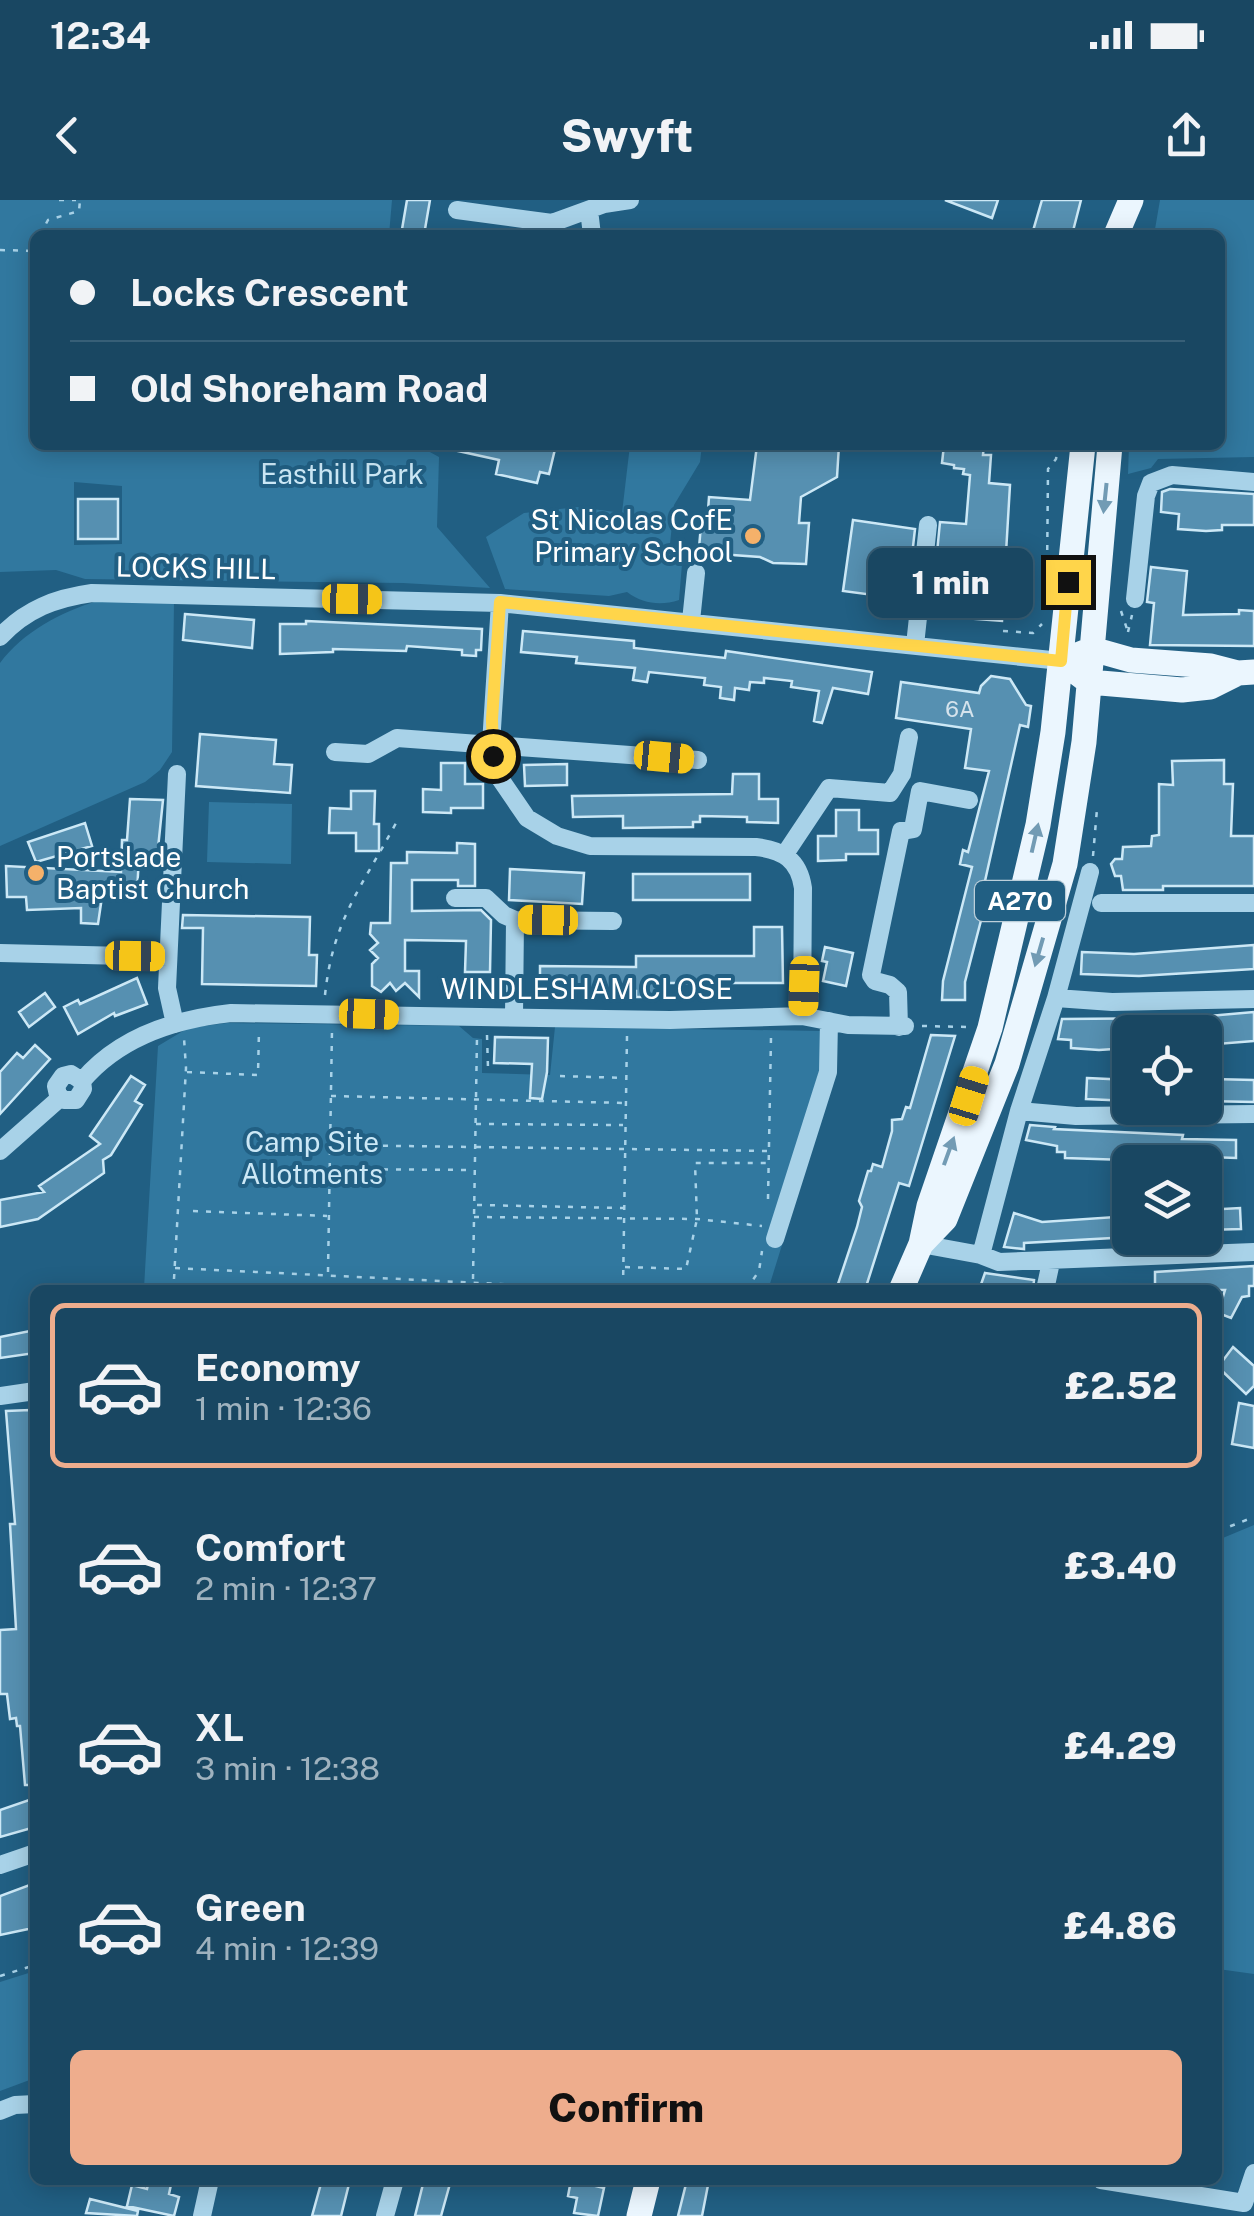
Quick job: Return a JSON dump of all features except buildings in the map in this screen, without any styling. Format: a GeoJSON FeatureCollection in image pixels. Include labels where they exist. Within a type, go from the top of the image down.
{"type":"FeatureCollection","features":[{"type":"Feature","properties":{"kind":"main road"},"geometry":{"type":"LineString","coordinates":[[1118,230],[1131,200]]}},
{"type":"Feature","properties":{"kind":"main road"},"geometry":{"type":"LineString","coordinates":[[1131,200],[1134,230]]}},
{"type":"Feature","properties":{"kind":"main road","name":"A270"},"geometry":{"type":"LineString","coordinates":[[903,1285],[921,1244],[929,1206],[990,1028],[1038,825],[1061,661],[1082,450]]}},
{"type":"Feature","properties":{"kind":"main road","name":"A270"},"geometry":{"type":"LineString","coordinates":[[921,1244],[945,1219],[1007,1064],[1065,864],[1080,778],[1110,450]]}},
{"type":"Feature","properties":{"kind":"main road"},"geometry":{"type":"LineString","coordinates":[[1097,589],[1110,634],[1131,660]]}},
{"type":"Feature","properties":{"kind":"main road"},"geometry":{"type":"LineString","coordinates":[[1061,661],[1092,650],[1131,660],[1246,672]]}},
{"type":"Feature","properties":{"kind":"main road"},"geometry":{"type":"LineString","coordinates":[[1061,661],[1089,682],[1156,689],[1210,687],[1246,672]]}},
{"type":"Feature","properties":{"kind":"main road"},"geometry":{"type":"LineString","coordinates":[[640,2216],[647,2185]]}},
{"type":"Feature","properties":{"kind":"street"},"geometry":{"type":"LineString","coordinates":[[457,210],[552,223],[630,200]]}},
{"type":"Feature","properties":{"kind":"street"},"geometry":{"type":"LineString","coordinates":[[589,210],[591,230]]}},
{"type":"Feature","properties":{"kind":"street"},"geometry":{"type":"LineString","coordinates":[[1136,599],[1150,483],[1172,475],[1254,482]]}},
{"type":"Feature","properties":{"kind":"street"},"geometry":{"type":"LineString","coordinates":[[914,646],[928,525]]}},
{"type":"Feature","properties":{"kind":"street"},"geometry":{"type":"LineString","coordinates":[[691,621],[696,572]]}},
{"type":"Feature","properties":{"kind":"street","name":"LOCKS HILL"},"geometry":{"type":"LineString","coordinates":[[0,637],[26,614],[58,598],[92,593],[500,602],[1061,661]]}},
{"type":"Feature","properties":{"kind":"street"},"geometry":{"type":"LineString","coordinates":[[500,602],[491,744],[501,780],[520,808],[536,825],[567,840],[599,847],[756,846],[785,854],[799,870],[803,888],[802,1016]]}},
{"type":"Feature","properties":{"kind":"street"},"geometry":{"type":"LineString","coordinates":[[785,854],[828,788],[890,793],[902,774],[909,737]]}},
{"type":"Feature","properties":{"kind":"street"},"geometry":{"type":"LineString","coordinates":[[335,752],[368,754],[397,738],[698,760]]}},
{"type":"Feature","properties":{"kind":"street"},"geometry":{"type":"LineString","coordinates":[[177,774],[167,988],[177,1023]]}},
{"type":"Feature","properties":{"kind":"street"},"geometry":{"type":"LineString","coordinates":[[902,1026],[898,992],[871,975],[898,841],[901,831],[912,829],[920,791],[968,800]]}},
{"type":"Feature","properties":{"kind":"street"},"geometry":{"type":"LineString","coordinates":[[980,1255],[1018,1111],[1056,998],[1090,872]]}},
{"type":"Feature","properties":{"kind":"street"},"geometry":{"type":"LineString","coordinates":[[455,898],[486,898],[515,920],[613,922]]}},
{"type":"Feature","properties":{"kind":"street"},"geometry":{"type":"LineString","coordinates":[[1101,903],[1254,904]]}},
{"type":"Feature","properties":{"kind":"street"},"geometry":{"type":"LineString","coordinates":[[514,1016],[515,920]]}},
{"type":"Feature","properties":{"kind":"street"},"geometry":{"type":"LineString","coordinates":[[0,953],[168,957]]}},
{"type":"Feature","properties":{"kind":"street"},"geometry":{"type":"LineString","coordinates":[[1056,998],[1112,1002],[1254,999]]}},
{"type":"Feature","properties":{"kind":"street","name":"WINDLESHAM CLOSE"},"geometry":{"type":"LineString","coordinates":[[0,1151],[60,1098],[68,1101],[80,1097],[82,1081],[105,1058],[146,1034],[177,1023],[231,1013],[626,1019],[802,1016],[848,1026],[902,1026]]}},
{"type":"Feature","properties":{"kind":"street"},"geometry":{"type":"LineString","coordinates":[[766,1237],[828,1072],[829,1021]]}},
{"type":"Feature","properties":{"kind":"street"},"geometry":{"type":"LineString","coordinates":[[1018,1111],[1076,1116],[1254,1114]]}},
{"type":"Feature","properties":{"kind":"street"},"geometry":{"type":"LineString","coordinates":[[921,1244],[999,1262],[1254,1252]]}},
{"type":"Feature","properties":{"kind":"street"},"geometry":{"type":"LineString","coordinates":[[1047,1285],[1051,1262]]}},
{"type":"Feature","properties":{"kind":"street"},"geometry":{"type":"LineString","coordinates":[[0,1396],[30,1392]]}},
{"type":"Feature","properties":{"kind":"street"},"geometry":{"type":"LineString","coordinates":[[0,1864],[30,1855]]}},
{"type":"Feature","properties":{"kind":"street"},"geometry":{"type":"LineString","coordinates":[[0,2111],[30,2104]]}},
{"type":"Feature","properties":{"kind":"street"},"geometry":{"type":"LineString","coordinates":[[1131,2185],[1244,2204],[1254,2173]]}},
{"type":"Feature","properties":{"kind":"street"},"geometry":{"type":"LineString","coordinates":[[202,2216],[209,2185]]}},
{"type":"Feature","properties":{"kind":"street"},"geometry":{"type":"LineString","coordinates":[[385,2216],[394,2185]]}},
{"type":"Feature","properties":{"kind":"path"},"geometry":{"type":"LineString","coordinates":[[43,230],[48,220],[79,210],[78,200],[59,200]]}},
{"type":"Feature","properties":{"kind":"path"},"geometry":{"type":"LineString","coordinates":[[0,250],[30,251]]}},
{"type":"Feature","properties":{"kind":"path"},"geometry":{"type":"LineString","coordinates":[[1046,578],[1048,468],[1057,450]]}},
{"type":"Feature","properties":{"kind":"path"},"geometry":{"type":"LineString","coordinates":[[1090,872],[1098,823],[1096,808]]}},
{"type":"Feature","properties":{"kind":"path"},"geometry":{"type":"LineString","coordinates":[[328,1273],[328,967],[336,934],[396,823]]}},
{"type":"Feature","properties":{"kind":"path"},"geometry":{"type":"LineString","coordinates":[[766,1205],[770,1163],[770,1016]]}},
{"type":"Feature","properties":{"kind":"path"},"geometry":{"type":"LineString","coordinates":[[623,1285],[626,1019]]}},
{"type":"Feature","properties":{"kind":"path"},"geometry":{"type":"LineString","coordinates":[[174,1278],[186,1052],[177,1023]]}},
{"type":"Feature","properties":{"kind":"path"},"geometry":{"type":"LineString","coordinates":[[902,1026],[990,1028]]}},
{"type":"Feature","properties":{"kind":"path"},"geometry":{"type":"LineString","coordinates":[[185,1072],[258,1075],[259,1028]]}},
{"type":"Feature","properties":{"kind":"path"},"geometry":{"type":"LineString","coordinates":[[473,1281],[478,1031],[488,1037],[488,1068]]}},
{"type":"Feature","properties":{"kind":"path"},"geometry":{"type":"LineString","coordinates":[[560,1076],[626,1078]]}},
{"type":"Feature","properties":{"kind":"path"},"geometry":{"type":"LineString","coordinates":[[331,1096],[626,1102]]}},
{"type":"Feature","properties":{"kind":"path"},"geometry":{"type":"LineString","coordinates":[[476,1124],[625,1125]]}},
{"type":"Feature","properties":{"kind":"path"},"geometry":{"type":"LineString","coordinates":[[330,1145],[770,1151]]}},
{"type":"Feature","properties":{"kind":"path"},"geometry":{"type":"LineString","coordinates":[[624,1268],[686,1269],[697,1219],[696,1164],[770,1163]]}},
{"type":"Feature","properties":{"kind":"path"},"geometry":{"type":"LineString","coordinates":[[330,1169],[475,1170]]}},
{"type":"Feature","properties":{"kind":"path"},"geometry":{"type":"LineString","coordinates":[[474,1205],[625,1208]]}},
{"type":"Feature","properties":{"kind":"path"},"geometry":{"type":"LineString","coordinates":[[193,1211],[328,1216]]}},
{"type":"Feature","properties":{"kind":"path"},"geometry":{"type":"LineString","coordinates":[[474,1217],[697,1219],[766,1237]]}},
{"type":"Feature","properties":{"kind":"path"},"geometry":{"type":"LineString","coordinates":[[749,1285],[759,1271],[766,1220]]}},
{"type":"Feature","properties":{"kind":"path"},"geometry":{"type":"LineString","coordinates":[[175,1268],[540,1285]]}},
{"type":"Feature","properties":{"kind":"path"},"geometry":{"type":"LineString","coordinates":[[1222,1529],[1254,1517]]}},
{"type":"Feature","properties":{"kind":"path"},"geometry":{"type":"LineString","coordinates":[[0,1976],[30,1967]]}},
{"type":"Feature","properties":{"kind":"green space","name":"Easthill Park"},"geometry":{"type":"Polygon","coordinates":[[[0,200],[392,200],[389,230],[30,230],[30,450],[426,450],[439,457],[437,527],[490,588],[403,583],[85,579],[56,570],[0,572],[0,200]],[[74,482],[74,545],[122,544],[122,486],[74,482]]]}},
{"type":"Feature","properties":{"kind":"green space"},"geometry":{"type":"Polygon","coordinates":[[[1160,200],[1254,200],[1254,457],[1158,459],[1151,468],[1128,474],[1129,450],[1225,450],[1225,230],[1155,230],[1160,200]]]}},
{"type":"Feature","properties":{"kind":"green space"},"geometry":{"type":"Polygon","coordinates":[[[629,450],[701,450],[700,462],[674,505],[670,544],[682,564],[679,600],[652,603],[627,592],[609,596],[505,589],[486,537],[524,513],[578,507],[622,513],[629,450]]]}},
{"type":"Feature","properties":{"kind":"green space"},"geometry":{"type":"Polygon","coordinates":[[[97,601],[174,601],[172,752],[160,770],[145,782],[0,846],[0,663],[44,625],[97,601]]]}},
{"type":"Feature","properties":{"kind":"green space"},"geometry":{"type":"Polygon","coordinates":[[[209,802],[292,804],[291,864],[207,862],[209,802]]]}},
{"type":"Feature","properties":{"kind":"green space","name":"Camp Site Allotments"},"geometry":{"type":"Polygon","coordinates":[[[227,1023],[459,1026],[473,1038],[482,1039],[482,1073],[550,1075],[555,1027],[821,1031],[821,1065],[768,1242],[782,1245],[770,1285],[144,1285],[158,1046],[188,1028],[227,1023]]]}},
{"type":"Feature","properties":{"kind":"green space"},"geometry":{"type":"Polygon","coordinates":[[[1254,1525],[1254,1974],[1222,1970],[1222,1538],[1254,1525]]]}},
{"type":"Feature","properties":{"kind":"green space"},"geometry":{"type":"Polygon","coordinates":[[[30,1973],[30,2080],[0,2091],[0,1982],[30,1973]]]}},
{"type":"Feature","properties":{"kind":"place","name":"St Nicolas CofE Primary School"},"geometry":{"type":"Point","coordinates":[753,536]}},
{"type":"Feature","properties":{"kind":"place","name":"Portslade Baptist Church"},"geometry":{"type":"Point","coordinates":[36,873]}},
{"type":"Feature","properties":{"kind":"route"},"geometry":{"type":"LineString","coordinates":[[493,756],[500,602],[1061,661],[1068,582]]}}]}
